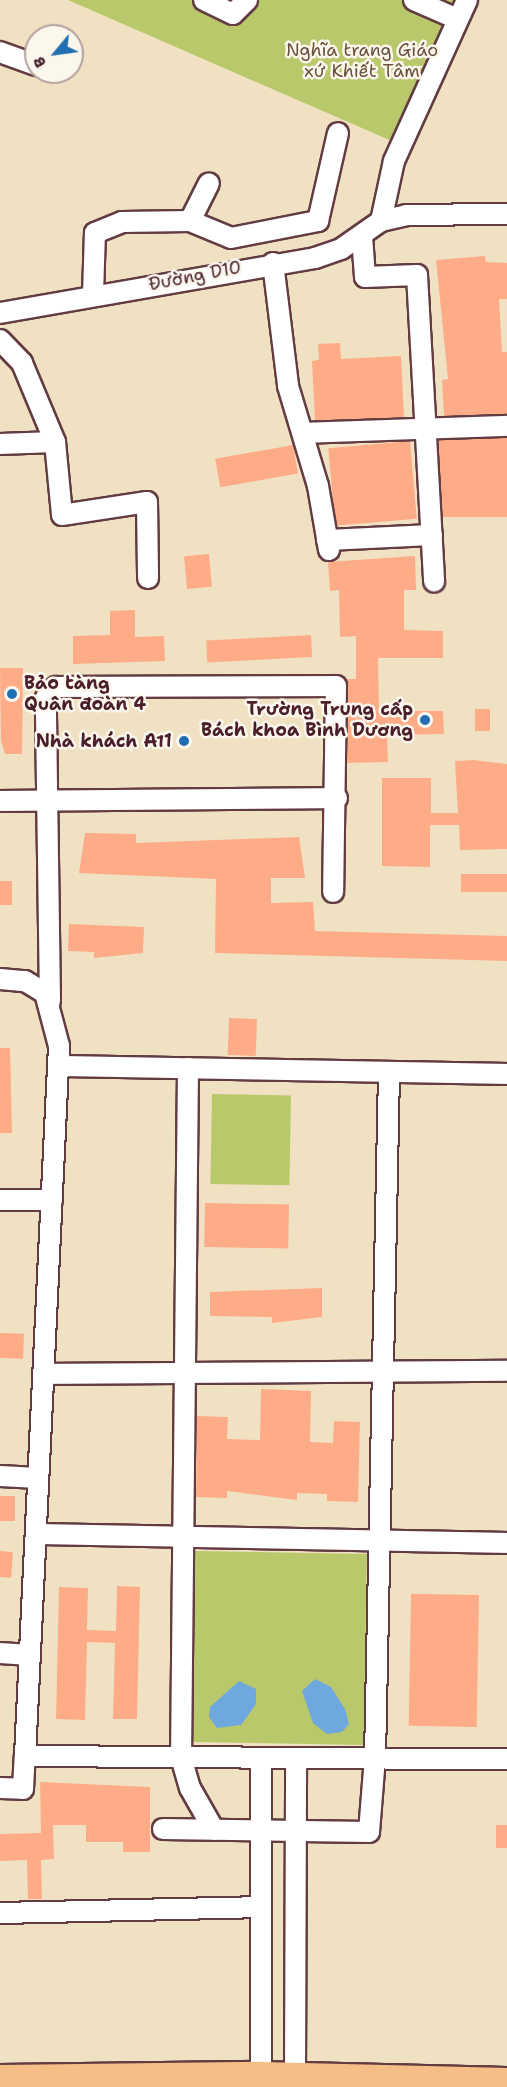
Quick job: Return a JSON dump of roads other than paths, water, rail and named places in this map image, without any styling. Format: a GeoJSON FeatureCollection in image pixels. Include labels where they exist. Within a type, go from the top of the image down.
{"type":"FeatureCollection","features":[{"type":"Feature","properties":{"kind":"main road"},"geometry":{"type":"LineString","coordinates":[[0,2078],[145,2082],[261,2074],[295,2076],[329,2082],[507,2081]]}},
{"type":"Feature","properties":{"kind":"street"},"geometry":{"type":"LineString","coordinates":[[204,0],[233,14],[247,0]]}},
{"type":"Feature","properties":{"kind":"street"},"geometry":{"type":"LineString","coordinates":[[414,0],[457,19]]}},
{"type":"Feature","properties":{"kind":"street"},"geometry":{"type":"LineString","coordinates":[[467,0],[394,161],[381,221],[431,212],[507,214]]}},
{"type":"Feature","properties":{"kind":"street"},"geometry":{"type":"LineString","coordinates":[[0,52],[24,61]]}},
{"type":"Feature","properties":{"kind":"street"},"geometry":{"type":"LineString","coordinates":[[93,295],[95,233],[122,222],[190,221],[231,238],[318,221],[338,133]]}},
{"type":"Feature","properties":{"kind":"street"},"geometry":{"type":"LineString","coordinates":[[190,221],[209,183]]}},
{"type":"Feature","properties":{"kind":"street","name":"Đường D10"},"geometry":{"type":"LineString","coordinates":[[0,313],[326,255],[362,236],[381,221]]}},
{"type":"Feature","properties":{"kind":"street"},"geometry":{"type":"LineString","coordinates":[[362,236],[365,277],[417,275],[434,582]]}},
{"type":"Feature","properties":{"kind":"street"},"geometry":{"type":"LineString","coordinates":[[273,263],[288,386],[304,433],[328,545],[432,535]]}},
{"type":"Feature","properties":{"kind":"street"},"geometry":{"type":"LineString","coordinates":[[0,340],[22,363],[55,442],[62,515],[147,502],[148,578]]}},
{"type":"Feature","properties":{"kind":"street"},"geometry":{"type":"LineString","coordinates":[[304,433],[507,426]]}},
{"type":"Feature","properties":{"kind":"street"},"geometry":{"type":"LineString","coordinates":[[0,444],[55,442]]}},
{"type":"Feature","properties":{"kind":"street"},"geometry":{"type":"LineString","coordinates":[[0,1788],[23,1789],[58,1066],[50,1001],[46,698],[60,686],[336,686],[337,798],[333,892]]}},
{"type":"Feature","properties":{"kind":"street"},"geometry":{"type":"LineString","coordinates":[[0,801],[337,798]]}},
{"type":"Feature","properties":{"kind":"street"},"geometry":{"type":"LineString","coordinates":[[0,979],[32,983],[50,1001]]}},
{"type":"Feature","properties":{"kind":"street"},"geometry":{"type":"LineString","coordinates":[[58,1066],[507,1074]]}},
{"type":"Feature","properties":{"kind":"street"},"geometry":{"type":"LineString","coordinates":[[188,1068],[181,1757],[190,1788],[214,1830]]}},
{"type":"Feature","properties":{"kind":"street"},"geometry":{"type":"LineString","coordinates":[[163,1829],[369,1832],[375,1758],[389,1072]]}},
{"type":"Feature","properties":{"kind":"street"},"geometry":{"type":"LineString","coordinates":[[0,1200],[52,1200]]}},
{"type":"Feature","properties":{"kind":"street"},"geometry":{"type":"LineString","coordinates":[[43,1374],[507,1371]]}},
{"type":"Feature","properties":{"kind":"street"},"geometry":{"type":"LineString","coordinates":[[0,1476],[38,1478]]}},
{"type":"Feature","properties":{"kind":"street"},"geometry":{"type":"LineString","coordinates":[[36,1534],[507,1544]]}},
{"type":"Feature","properties":{"kind":"street"},"geometry":{"type":"LineString","coordinates":[[0,1653],[30,1654]]}},
{"type":"Feature","properties":{"kind":"street"},"geometry":{"type":"LineString","coordinates":[[25,1756],[507,1759]]}},
{"type":"Feature","properties":{"kind":"street"},"geometry":{"type":"LineString","coordinates":[[261,1758],[261,2074]]}},
{"type":"Feature","properties":{"kind":"street"},"geometry":{"type":"LineString","coordinates":[[295,2076],[296,1758]]}},
{"type":"Feature","properties":{"kind":"street"},"geometry":{"type":"LineString","coordinates":[[0,1913],[260,1907]]}},
{"type":"Feature","properties":{"kind":"water"},"geometry":{"type":"Polygon","coordinates":[[[315,1679],[331,1687],[345,1709],[349,1724],[342,1732],[327,1734],[313,1723],[302,1691],[315,1679]]]}},
{"type":"Feature","properties":{"kind":"water"},"geometry":{"type":"Polygon","coordinates":[[[239,1681],[256,1689],[256,1704],[241,1725],[217,1728],[209,1717],[210,1707],[239,1681]]]}},
{"type":"Feature","properties":{"kind":"place","name":"Bảo tàng Quân đoàn 4"},"geometry":{"type":"Point","coordinates":[12,694]}},
{"type":"Feature","properties":{"kind":"place","name":"Trường Trung cấp Bách khoa Bình Dương"},"geometry":{"type":"Point","coordinates":[425,720]}},
{"type":"Feature","properties":{"kind":"place","name":"Nhà khách A11"},"geometry":{"type":"Point","coordinates":[184,741]}},
{"type":"Feature","properties":{"kind":"park label","name":"Nghĩa trang Giáo xứ Khiết Tâm"},"geometry":{"type":"Point","coordinates":[362,61]}}]}
